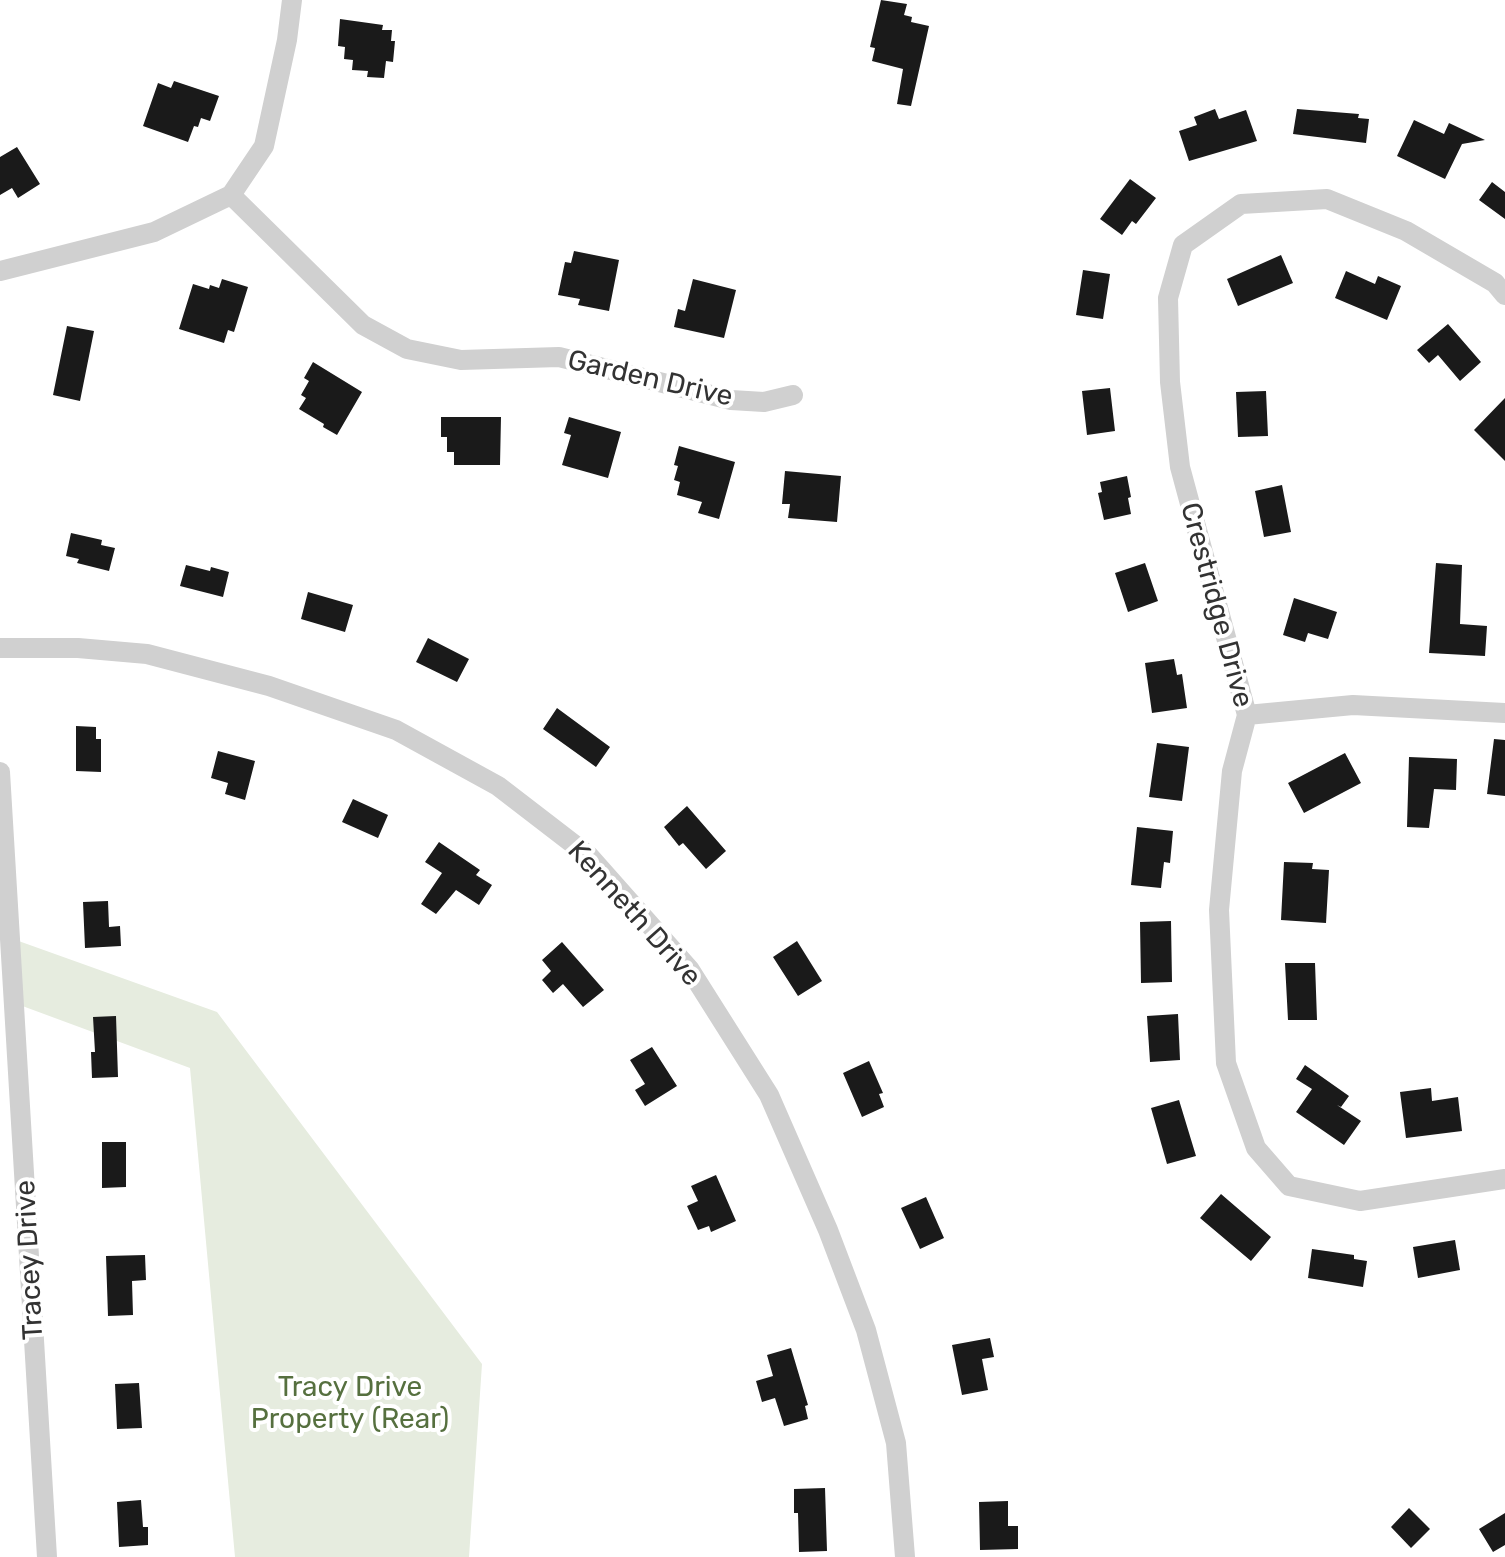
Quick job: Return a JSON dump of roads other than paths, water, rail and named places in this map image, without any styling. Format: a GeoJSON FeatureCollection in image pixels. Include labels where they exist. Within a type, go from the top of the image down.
{"type":"FeatureCollection","features":[{"type":"Feature","properties":{"kind":"street"},"geometry":{"type":"LineString","coordinates":[[0,271],[154,232],[231,195],[264,146],[287,40],[292,0]]}},
{"type":"Feature","properties":{"kind":"street","name":"Garden Drive"},"geometry":{"type":"LineString","coordinates":[[231,195],[363,325],[407,349],[461,360],[559,357],[731,400],[764,402],[793,395]]}},
{"type":"Feature","properties":{"kind":"street","name":"Crestridge Drive"},"geometry":{"type":"LineString","coordinates":[[1505,295],[1495,283],[1406,231],[1327,199],[1241,204],[1183,245],[1168,298],[1170,382],[1180,467],[1247,715],[1232,771],[1219,910],[1226,1063],[1256,1148],[1289,1186],[1360,1201],[1505,1179]]}},
{"type":"Feature","properties":{"kind":"street","name":"Kenneth Drive"},"geometry":{"type":"LineString","coordinates":[[0,648],[78,648],[147,654],[269,686],[382,725],[498,786],[589,856],[690,970],[769,1095],[828,1230],[866,1330],[896,1443],[905,1557]]}},
{"type":"Feature","properties":{"kind":"street"},"geometry":{"type":"LineString","coordinates":[[1247,715],[1353,705],[1505,713]]}},
{"type":"Feature","properties":{"kind":"street","name":"Tracey Drive"},"geometry":{"type":"LineString","coordinates":[[0,772],[47,1557]]}},
{"type":"Feature","properties":{"kind":"park label","name":"Tracy Drive Property (Rear)"},"geometry":{"type":"Point","coordinates":[350,1404]}}]}
